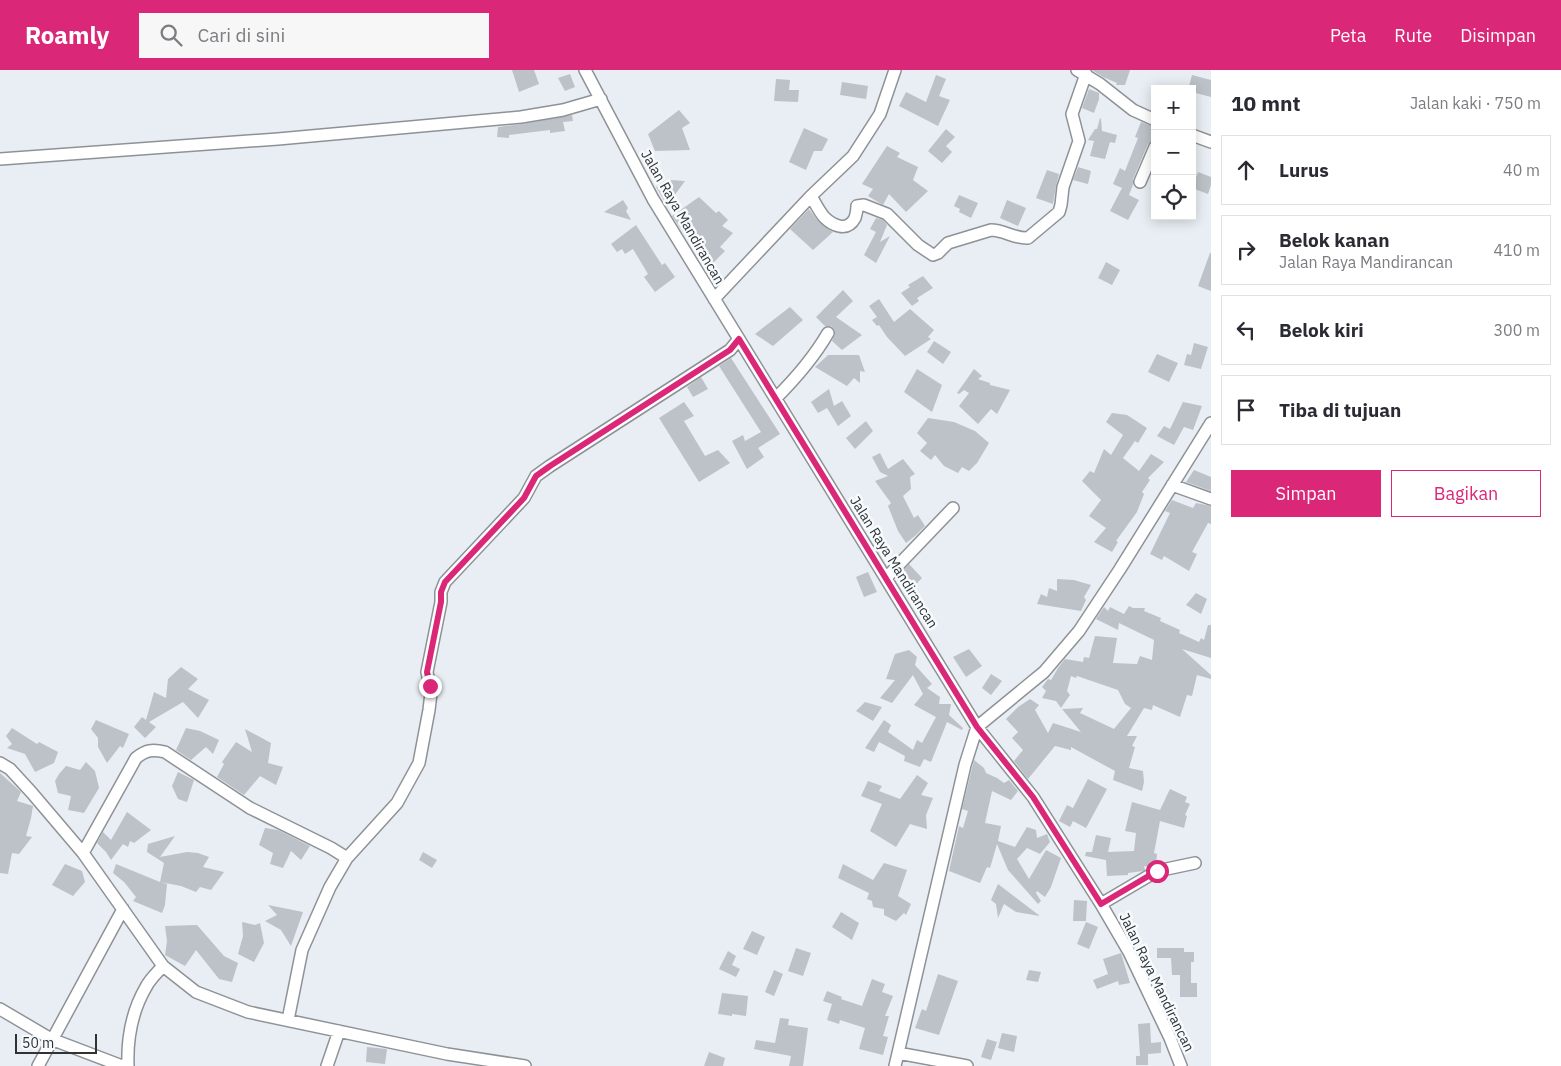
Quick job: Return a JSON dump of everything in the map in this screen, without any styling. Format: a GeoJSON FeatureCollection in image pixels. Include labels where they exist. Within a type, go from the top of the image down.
{"type":"FeatureCollection","features":[{"type":"Feature","properties":{"kind":"street","name":"Jalan Raya Mandirancan"},"geometry":{"type":"LineString","coordinates":[[585,70],[653,199],[977,727],[1033,797],[1101,904],[1129,952],[1170,1038],[1181,1066]]}},
{"type":"Feature","properties":{"kind":"street"},"geometry":{"type":"LineString","coordinates":[[714,299],[811,196],[853,156],[880,114],[895,70]]}},
{"type":"Feature","properties":{"kind":"street"},"geometry":{"type":"LineString","coordinates":[[811,196],[823,216],[835,226],[850,224],[855,218],[857,206],[864,205],[887,214],[918,245],[933,254],[938,253],[948,243],[991,230],[1028,238],[1058,212],[1061,206],[1062,187],[1079,141],[1072,114],[1082,72],[1133,110],[1151,118]]}},
{"type":"Feature","properties":{"kind":"street"},"geometry":{"type":"LineString","coordinates":[[0,159],[278,140],[521,118],[563,110],[600,99]]}},
{"type":"Feature","properties":{"kind":"street"},"geometry":{"type":"LineString","coordinates":[[1196,136],[1211,142]]}},
{"type":"Feature","properties":{"kind":"street"},"geometry":{"type":"LineString","coordinates":[[1140,182],[1151,156]]}},
{"type":"Feature","properties":{"kind":"street"},"geometry":{"type":"LineString","coordinates":[[776,398],[791,384],[816,353],[828,333]]}},
{"type":"Feature","properties":{"kind":"street"},"geometry":{"type":"LineString","coordinates":[[288,1020],[302,950],[330,887],[347,858],[397,803],[419,763],[429,710],[430,693],[427,672],[441,602],[441,592],[445,582],[524,498],[536,476],[730,350],[739,339]]}},
{"type":"Feature","properties":{"kind":"street"},"geometry":{"type":"LineString","coordinates":[[895,1066],[965,765],[977,727],[1044,672],[1079,631],[1211,423]]}},
{"type":"Feature","properties":{"kind":"street"},"geometry":{"type":"LineString","coordinates":[[1172,485],[1211,499]]}},
{"type":"Feature","properties":{"kind":"street"},"geometry":{"type":"LineString","coordinates":[[886,578],[953,508]]}},
{"type":"Feature","properties":{"kind":"street"},"geometry":{"type":"LineString","coordinates":[[83,853],[136,758],[144,752],[154,749],[164,752],[250,808],[331,848],[347,858]]}},
{"type":"Feature","properties":{"kind":"street"},"geometry":{"type":"LineString","coordinates":[[0,763],[10,769],[83,853],[164,966],[196,992],[248,1012],[447,1054],[525,1066]]}},
{"type":"Feature","properties":{"kind":"street"},"geometry":{"type":"LineString","coordinates":[[1101,904],[1157,871],[1195,863]]}},
{"type":"Feature","properties":{"kind":"street"},"geometry":{"type":"LineString","coordinates":[[38,1066],[123,909]]}},
{"type":"Feature","properties":{"kind":"street"},"geometry":{"type":"LineString","coordinates":[[128,1066],[128,1038],[136,1006],[147,985],[164,966]]}},
{"type":"Feature","properties":{"kind":"street"},"geometry":{"type":"LineString","coordinates":[[0,1009],[51,1039],[122,1066]]}},
{"type":"Feature","properties":{"kind":"street"},"geometry":{"type":"LineString","coordinates":[[327,1066],[339,1031]]}},
{"type":"Feature","properties":{"kind":"street"},"geometry":{"type":"LineString","coordinates":[[898,1053],[967,1066]]}},
{"type":"Feature","properties":{"kind":"street"},"geometry":{"type":"LineString","coordinates":[[445,1066],[447,1054]]}},
{"type":"Feature","properties":{"kind":"building"},"geometry":{"type":"Polygon","coordinates":[[[512,70],[534,70],[539,84],[519,92],[512,70]]]}},
{"type":"Feature","properties":{"kind":"building"},"geometry":{"type":"Polygon","coordinates":[[[1092,70],[1130,70],[1125,85],[1116,85],[1117,83],[1092,70]]]}},
{"type":"Feature","properties":{"kind":"building"},"geometry":{"type":"Polygon","coordinates":[[[570,74],[575,87],[565,91],[558,78],[570,74]]]}},
{"type":"Feature","properties":{"kind":"building"},"geometry":{"type":"Polygon","coordinates":[[[936,75],[946,79],[939,96],[950,100],[938,126],[899,106],[906,92],[926,102],[936,75]]]}},
{"type":"Feature","properties":{"kind":"building"},"geometry":{"type":"Polygon","coordinates":[[[1192,75],[1211,80],[1211,97],[1196,93],[1196,85],[1189,85],[1192,75]]]}},
{"type":"Feature","properties":{"kind":"building"},"geometry":{"type":"Polygon","coordinates":[[[776,79],[790,80],[789,90],[799,90],[798,102],[774,101],[776,79]]]}},
{"type":"Feature","properties":{"kind":"building"},"geometry":{"type":"Polygon","coordinates":[[[842,82],[868,86],[866,99],[840,95],[842,82]]]}},
{"type":"Feature","properties":{"kind":"building"},"geometry":{"type":"Polygon","coordinates":[[[1089,89],[1099,93],[1094,113],[1082,108],[1089,89]]]}},
{"type":"Feature","properties":{"kind":"building"},"geometry":{"type":"Polygon","coordinates":[[[679,110],[690,123],[682,128],[690,150],[655,151],[648,134],[679,110]]]}},
{"type":"Feature","properties":{"kind":"building"},"geometry":{"type":"Polygon","coordinates":[[[572,115],[573,121],[563,122],[565,131],[550,133],[550,130],[509,135],[509,138],[497,137],[498,127],[572,115]]]}},
{"type":"Feature","properties":{"kind":"building"},"geometry":{"type":"Polygon","coordinates":[[[1100,118],[1102,131],[1117,135],[1115,143],[1110,142],[1105,159],[1090,156],[1094,141],[1088,140],[1095,129],[1097,129],[1100,118]]]}},
{"type":"Feature","properties":{"kind":"building"},"geometry":{"type":"Polygon","coordinates":[[[1141,122],[1151,126],[1151,142],[1148,144],[1133,179],[1129,195],[1139,200],[1128,220],[1110,211],[1122,188],[1113,184],[1120,168],[1125,171],[1138,138],[1135,137],[1141,122]]]}},
{"type":"Feature","properties":{"kind":"building"},"geometry":{"type":"Polygon","coordinates":[[[804,128],[828,139],[822,151],[814,151],[806,170],[789,162],[804,128]]]}},
{"type":"Feature","properties":{"kind":"building"},"geometry":{"type":"Polygon","coordinates":[[[946,129],[955,137],[946,146],[952,152],[942,163],[928,151],[946,129]]]}},
{"type":"Feature","properties":{"kind":"building"},"geometry":{"type":"Polygon","coordinates":[[[887,146],[900,153],[897,157],[918,167],[913,180],[928,191],[906,212],[889,194],[883,205],[868,196],[873,189],[862,184],[887,146]]]}},
{"type":"Feature","properties":{"kind":"building"},"geometry":{"type":"Polygon","coordinates":[[[1078,167],[1091,171],[1088,184],[1073,180],[1078,167]]]}},
{"type":"Feature","properties":{"kind":"building"},"geometry":{"type":"Polygon","coordinates":[[[1047,170],[1059,174],[1053,204],[1036,198],[1047,170]]]}},
{"type":"Feature","properties":{"kind":"building"},"geometry":{"type":"Polygon","coordinates":[[[1198,172],[1211,177],[1208,194],[1196,190],[1198,172]]]}},
{"type":"Feature","properties":{"kind":"building"},"geometry":{"type":"Polygon","coordinates":[[[671,180],[685,181],[674,196],[675,198],[665,202],[656,187],[664,181],[667,185],[671,180]]]}},
{"type":"Feature","properties":{"kind":"building"},"geometry":{"type":"Polygon","coordinates":[[[959,195],[978,203],[971,218],[959,212],[960,209],[954,206],[959,195]]]}},
{"type":"Feature","properties":{"kind":"building"},"geometry":{"type":"Polygon","coordinates":[[[699,197],[716,213],[719,211],[728,220],[722,226],[733,233],[720,247],[725,251],[713,263],[690,242],[672,216],[699,197]]]}},
{"type":"Feature","properties":{"kind":"building"},"geometry":{"type":"Polygon","coordinates":[[[623,200],[628,208],[626,211],[631,220],[604,212],[623,200]]]}},
{"type":"Feature","properties":{"kind":"building"},"geometry":{"type":"Polygon","coordinates":[[[1007,200],[1026,208],[1018,226],[1000,218],[1007,200]]]}},
{"type":"Feature","properties":{"kind":"building"},"geometry":{"type":"Polygon","coordinates":[[[809,209],[819,222],[833,232],[813,250],[790,229],[809,209]]]}},
{"type":"Feature","properties":{"kind":"building"},"geometry":{"type":"Polygon","coordinates":[[[876,218],[883,220],[887,225],[880,242],[890,236],[876,263],[864,255],[876,232],[870,229],[876,218]]]}},
{"type":"Feature","properties":{"kind":"building"},"geometry":{"type":"Polygon","coordinates":[[[636,225],[662,265],[665,263],[675,277],[655,292],[644,277],[648,274],[633,249],[625,254],[622,249],[617,252],[611,244],[636,225]]]}},
{"type":"Feature","properties":{"kind":"building"},"geometry":{"type":"Polygon","coordinates":[[[1211,253],[1211,291],[1198,286],[1211,253]]]}},
{"type":"Feature","properties":{"kind":"building"},"geometry":{"type":"Polygon","coordinates":[[[1106,262],[1120,270],[1112,285],[1098,278],[1106,262]]]}},
{"type":"Feature","properties":{"kind":"building"},"geometry":{"type":"Polygon","coordinates":[[[923,276],[933,288],[917,298],[919,301],[912,306],[901,293],[910,287],[908,285],[923,276]]]}},
{"type":"Feature","properties":{"kind":"building"},"geometry":{"type":"Polygon","coordinates":[[[843,290],[853,301],[836,317],[862,335],[842,350],[832,341],[835,334],[834,329],[831,326],[825,326],[816,317],[843,290]]]}},
{"type":"Feature","properties":{"kind":"building"},"geometry":{"type":"Polygon","coordinates":[[[879,299],[894,322],[910,309],[934,330],[928,337],[931,339],[905,356],[887,337],[879,325],[877,326],[872,320],[877,317],[869,306],[879,299]]]}},
{"type":"Feature","properties":{"kind":"building"},"geometry":{"type":"Polygon","coordinates":[[[790,307],[803,320],[773,346],[755,334],[790,307]]]}},
{"type":"Feature","properties":{"kind":"building"},"geometry":{"type":"Polygon","coordinates":[[[934,341],[951,352],[943,364],[927,352],[934,341]]]}},
{"type":"Feature","properties":{"kind":"building"},"geometry":{"type":"Polygon","coordinates":[[[1194,343],[1208,347],[1201,369],[1184,365],[1187,354],[1191,355],[1194,343]]]}},
{"type":"Feature","properties":{"kind":"building"},"geometry":{"type":"Polygon","coordinates":[[[1157,354],[1178,363],[1169,382],[1148,372],[1157,354]]]}},
{"type":"Feature","properties":{"kind":"building"},"geometry":{"type":"Polygon","coordinates":[[[828,355],[859,355],[865,372],[860,371],[860,383],[854,378],[847,386],[815,367],[828,355]]]}},
{"type":"Feature","properties":{"kind":"building"},"geometry":{"type":"Polygon","coordinates":[[[731,358],[780,434],[758,448],[764,457],[747,469],[732,441],[743,435],[745,441],[761,432],[719,366],[731,358]]]}},
{"type":"Feature","properties":{"kind":"building"},"geometry":{"type":"Polygon","coordinates":[[[917,369],[942,385],[932,412],[904,392],[917,369]]]}},
{"type":"Feature","properties":{"kind":"building"},"geometry":{"type":"Polygon","coordinates":[[[974,369],[982,376],[978,379],[990,383],[990,385],[1010,390],[997,414],[991,409],[978,424],[959,406],[969,393],[964,390],[959,394],[957,393],[974,369]]]}},
{"type":"Feature","properties":{"kind":"building"},"geometry":{"type":"Polygon","coordinates":[[[701,377],[708,389],[693,397],[687,387],[701,377]]]}},
{"type":"Feature","properties":{"kind":"building"},"geometry":{"type":"Polygon","coordinates":[[[829,389],[834,406],[842,401],[851,416],[838,426],[827,408],[818,413],[811,402],[829,389]]]}},
{"type":"Feature","properties":{"kind":"building"},"geometry":{"type":"Polygon","coordinates":[[[684,402],[694,416],[684,421],[705,456],[718,450],[730,463],[699,482],[659,418],[684,402]]]}},
{"type":"Feature","properties":{"kind":"building"},"geometry":{"type":"Polygon","coordinates":[[[1183,402],[1202,406],[1193,430],[1184,427],[1174,445],[1157,436],[1164,426],[1170,429],[1183,402]]]}},
{"type":"Feature","properties":{"kind":"building"},"geometry":{"type":"Polygon","coordinates":[[[1112,413],[1127,415],[1147,428],[1138,443],[1135,441],[1123,458],[1139,471],[1151,454],[1164,462],[1148,478],[1150,480],[1142,492],[1144,494],[1137,512],[1116,541],[1118,542],[1112,552],[1094,542],[1106,528],[1089,516],[1101,500],[1082,481],[1090,471],[1094,473],[1104,449],[1111,455],[1123,435],[1106,422],[1112,413]]]}},
{"type":"Feature","properties":{"kind":"building"},"geometry":{"type":"Polygon","coordinates":[[[928,418],[954,422],[975,431],[989,443],[977,463],[969,471],[962,467],[958,473],[944,466],[935,455],[931,460],[920,451],[927,443],[917,433],[928,418]]]}},
{"type":"Feature","properties":{"kind":"building"},"geometry":{"type":"Polygon","coordinates":[[[866,421],[873,431],[855,449],[846,438],[866,421]]]}},
{"type":"Feature","properties":{"kind":"building"},"geometry":{"type":"Polygon","coordinates":[[[880,453],[888,469],[903,459],[915,474],[910,477],[911,489],[903,496],[914,518],[918,515],[925,526],[906,543],[898,531],[888,506],[891,503],[875,481],[888,476],[880,472],[872,457],[880,453]]]}},
{"type":"Feature","properties":{"kind":"building"},"geometry":{"type":"Polygon","coordinates":[[[1194,470],[1211,477],[1211,491],[1186,482],[1194,470]]]}},
{"type":"Feature","properties":{"kind":"building"},"geometry":{"type":"Polygon","coordinates":[[[1172,500],[1193,508],[1196,503],[1211,506],[1211,524],[1208,523],[1192,552],[1197,554],[1189,571],[1164,556],[1162,560],[1150,554],[1170,513],[1165,511],[1172,500]]]}},
{"type":"Feature","properties":{"kind":"building"},"geometry":{"type":"Polygon","coordinates":[[[909,564],[922,578],[913,587],[900,574],[909,564]]]}},
{"type":"Feature","properties":{"kind":"building"},"geometry":{"type":"Polygon","coordinates":[[[868,572],[877,592],[864,597],[856,577],[868,572]]]}},
{"type":"Feature","properties":{"kind":"building"},"geometry":{"type":"Polygon","coordinates":[[[1057,579],[1074,580],[1091,585],[1084,597],[1086,600],[1081,611],[1037,604],[1041,594],[1047,597],[1049,588],[1057,591],[1057,579]]]}},
{"type":"Feature","properties":{"kind":"building"},"geometry":{"type":"Polygon","coordinates":[[[1196,593],[1207,599],[1201,614],[1186,605],[1196,593]]]}},
{"type":"Feature","properties":{"kind":"building"},"geometry":{"type":"Polygon","coordinates":[[[1129,606],[1145,608],[1144,611],[1161,618],[1160,621],[1180,630],[1179,633],[1199,642],[1201,638],[1204,640],[1208,625],[1211,625],[1211,658],[1182,649],[1211,675],[1211,679],[1197,675],[1192,696],[1187,695],[1180,717],[1153,705],[1152,710],[1144,708],[1127,736],[1137,736],[1132,746],[1135,747],[1129,768],[1143,771],[1144,782],[1142,791],[1113,780],[1115,771],[1071,747],[1071,750],[1055,746],[1028,779],[1014,761],[1023,750],[1012,738],[1018,732],[1006,719],[1018,707],[1030,699],[1039,705],[1035,710],[1048,733],[1053,723],[1081,732],[1062,709],[1083,708],[1080,713],[1114,729],[1131,708],[1125,704],[1118,690],[1077,676],[1076,678],[1071,676],[1067,691],[1070,695],[1061,708],[1056,701],[1042,698],[1046,691],[1042,687],[1048,679],[1051,680],[1065,659],[1083,662],[1084,657],[1089,658],[1095,636],[1117,638],[1113,663],[1137,664],[1140,656],[1152,660],[1154,640],[1119,623],[1118,630],[1096,619],[1104,607],[1108,611],[1110,607],[1124,614],[1129,606]]]}},
{"type":"Feature","properties":{"kind":"building"},"geometry":{"type":"Polygon","coordinates":[[[969,649],[982,666],[966,677],[953,657],[969,649]]]}},
{"type":"Feature","properties":{"kind":"building"},"geometry":{"type":"Polygon","coordinates":[[[909,650],[917,657],[915,665],[932,684],[927,688],[940,697],[939,704],[951,704],[949,715],[963,728],[962,730],[947,722],[931,762],[924,759],[920,767],[904,761],[905,756],[879,742],[874,752],[865,748],[884,720],[891,725],[888,732],[913,750],[917,740],[922,743],[936,717],[914,705],[923,694],[913,675],[892,703],[880,698],[895,680],[886,679],[895,654],[909,650]]]}},
{"type":"Feature","properties":{"kind":"building"},"geometry":{"type":"Polygon","coordinates":[[[181,667],[198,679],[188,689],[209,700],[198,718],[183,702],[149,722],[156,727],[145,738],[134,727],[142,717],[146,720],[154,692],[166,698],[168,679],[181,667]]]}},
{"type":"Feature","properties":{"kind":"building"},"geometry":{"type":"Polygon","coordinates":[[[991,674],[1002,681],[991,695],[982,688],[991,674]]]}},
{"type":"Feature","properties":{"kind":"building"},"geometry":{"type":"Polygon","coordinates":[[[865,702],[882,707],[873,721],[856,711],[865,702]]]}},
{"type":"Feature","properties":{"kind":"building"},"geometry":{"type":"Polygon","coordinates":[[[96,720],[129,734],[123,748],[120,746],[107,763],[98,747],[98,738],[91,729],[96,720]]]}},
{"type":"Feature","properties":{"kind":"building"},"geometry":{"type":"Polygon","coordinates":[[[12,728],[37,744],[39,742],[58,752],[54,763],[35,772],[25,754],[7,748],[12,744],[6,736],[12,728]]]}},
{"type":"Feature","properties":{"kind":"building"},"geometry":{"type":"Polygon","coordinates":[[[186,728],[200,731],[219,740],[213,754],[206,747],[191,760],[176,750],[186,728]]]}},
{"type":"Feature","properties":{"kind":"building"},"geometry":{"type":"Polygon","coordinates":[[[245,729],[271,743],[268,763],[283,767],[276,785],[260,776],[244,795],[217,777],[224,764],[222,762],[236,742],[252,752],[245,729]]]}},
{"type":"Feature","properties":{"kind":"building"},"geometry":{"type":"Polygon","coordinates":[[[974,760],[984,768],[986,773],[1004,783],[1009,780],[1018,791],[1011,800],[992,791],[985,823],[1001,826],[998,841],[1015,847],[1027,827],[1036,830],[1037,838],[1047,834],[1050,842],[1040,854],[1027,848],[1017,859],[1029,879],[1046,850],[1061,858],[1051,887],[1045,897],[1037,891],[1036,893],[1041,901],[1038,904],[1008,870],[997,844],[990,868],[987,867],[980,883],[949,871],[959,826],[963,828],[968,811],[962,809],[974,760]]]}},
{"type":"Feature","properties":{"kind":"building"},"geometry":{"type":"Polygon","coordinates":[[[86,762],[95,771],[99,788],[84,813],[68,810],[71,796],[58,793],[55,781],[66,766],[80,770],[86,762]]]}},
{"type":"Feature","properties":{"kind":"building"},"geometry":{"type":"Polygon","coordinates":[[[178,772],[194,780],[187,802],[178,799],[172,786],[178,772]]]}},
{"type":"Feature","properties":{"kind":"building"},"geometry":{"type":"Polygon","coordinates":[[[0,773],[21,792],[17,801],[33,806],[26,836],[32,837],[19,854],[12,853],[8,874],[0,873],[0,773]]]}},
{"type":"Feature","properties":{"kind":"building"},"geometry":{"type":"Polygon","coordinates":[[[917,775],[928,783],[921,795],[933,798],[926,815],[927,829],[910,824],[896,847],[870,831],[882,804],[861,796],[868,781],[882,786],[879,791],[900,799],[917,775]]]}},
{"type":"Feature","properties":{"kind":"building"},"geometry":{"type":"Polygon","coordinates":[[[1088,779],[1107,789],[1086,828],[1073,821],[1070,827],[1059,821],[1067,805],[1073,808],[1088,779]]]}},
{"type":"Feature","properties":{"kind":"building"},"geometry":{"type":"Polygon","coordinates":[[[1170,789],[1187,797],[1185,802],[1190,804],[1185,815],[1187,816],[1184,828],[1160,821],[1154,853],[1157,854],[1156,864],[1149,867],[1144,866],[1145,870],[1128,873],[1128,875],[1107,876],[1106,860],[1085,856],[1086,852],[1092,852],[1096,835],[1111,838],[1108,852],[1134,851],[1136,833],[1125,831],[1132,802],[1160,810],[1170,789]]]}},
{"type":"Feature","properties":{"kind":"building"},"geometry":{"type":"Polygon","coordinates":[[[127,812],[151,830],[134,843],[130,841],[128,847],[123,844],[111,860],[97,843],[103,832],[111,840],[127,812]]]}},
{"type":"Feature","properties":{"kind":"building"},"geometry":{"type":"Polygon","coordinates":[[[265,828],[278,830],[310,846],[301,860],[291,851],[283,868],[270,864],[273,853],[259,845],[265,828]]]}},
{"type":"Feature","properties":{"kind":"building"},"geometry":{"type":"Polygon","coordinates":[[[175,836],[160,857],[187,852],[198,853],[209,857],[203,867],[224,872],[211,890],[200,887],[196,892],[181,886],[160,882],[164,863],[147,852],[148,844],[175,836]]]}},
{"type":"Feature","properties":{"kind":"building"},"geometry":{"type":"Polygon","coordinates":[[[423,852],[437,860],[432,868],[419,860],[423,852]]]}},
{"type":"Feature","properties":{"kind":"building"},"geometry":{"type":"Polygon","coordinates":[[[884,863],[907,870],[898,896],[911,904],[906,915],[904,913],[896,921],[884,915],[884,909],[873,907],[872,901],[867,899],[869,893],[838,878],[843,864],[873,880],[884,863]]]}},
{"type":"Feature","properties":{"kind":"building"},"geometry":{"type":"Polygon","coordinates":[[[65,864],[82,871],[85,882],[73,896],[52,885],[65,864]]]}},
{"type":"Feature","properties":{"kind":"building"},"geometry":{"type":"Polygon","coordinates":[[[116,864],[167,884],[165,905],[162,913],[133,901],[136,897],[124,882],[113,873],[116,864]]]}},
{"type":"Feature","properties":{"kind":"building"},"geometry":{"type":"Polygon","coordinates":[[[998,884],[1040,916],[1016,912],[1004,904],[998,918],[996,904],[991,900],[998,884]]]}},
{"type":"Feature","properties":{"kind":"building"},"geometry":{"type":"Polygon","coordinates":[[[1074,900],[1087,901],[1086,921],[1073,921],[1074,900]]]}},
{"type":"Feature","properties":{"kind":"building"},"geometry":{"type":"Polygon","coordinates":[[[268,905],[303,912],[291,946],[281,930],[265,921],[277,915],[268,905]]]}},
{"type":"Feature","properties":{"kind":"building"},"geometry":{"type":"Polygon","coordinates":[[[841,912],[859,923],[852,940],[832,927],[841,912]]]}},
{"type":"Feature","properties":{"kind":"building"},"geometry":{"type":"Polygon","coordinates":[[[242,922],[255,925],[260,923],[264,943],[254,962],[238,954],[243,936],[242,922]]]}},
{"type":"Feature","properties":{"kind":"building"},"geometry":{"type":"Polygon","coordinates":[[[1086,922],[1098,927],[1089,949],[1077,944],[1086,922]]]}},
{"type":"Feature","properties":{"kind":"building"},"geometry":{"type":"Polygon","coordinates":[[[197,925],[224,956],[238,963],[232,982],[219,979],[196,950],[185,966],[165,955],[167,941],[165,926],[197,925]]]}},
{"type":"Feature","properties":{"kind":"building"},"geometry":{"type":"Polygon","coordinates":[[[752,931],[765,937],[757,955],[743,949],[752,931]]]}},
{"type":"Feature","properties":{"kind":"building"},"geometry":{"type":"Polygon","coordinates":[[[796,948],[811,953],[803,976],[788,971],[796,948]]]}},
{"type":"Feature","properties":{"kind":"building"},"geometry":{"type":"Polygon","coordinates":[[[1157,948],[1184,948],[1184,952],[1194,952],[1194,962],[1191,962],[1191,983],[1197,983],[1197,997],[1180,997],[1180,975],[1172,975],[1171,958],[1157,958],[1157,948]]]}},
{"type":"Feature","properties":{"kind":"building"},"geometry":{"type":"Polygon","coordinates":[[[728,951],[736,956],[732,965],[740,969],[736,977],[719,969],[728,951]]]}},
{"type":"Feature","properties":{"kind":"building"},"geometry":{"type":"Polygon","coordinates":[[[1121,953],[1130,983],[1119,985],[1118,981],[1097,989],[1093,980],[1108,974],[1103,959],[1121,953]]]}},
{"type":"Feature","properties":{"kind":"building"},"geometry":{"type":"Polygon","coordinates":[[[774,970],[783,974],[774,996],[765,992],[774,970]]]}},
{"type":"Feature","properties":{"kind":"building"},"geometry":{"type":"Polygon","coordinates":[[[1029,970],[1041,972],[1038,982],[1026,980],[1029,970]]]}},
{"type":"Feature","properties":{"kind":"building"},"geometry":{"type":"Polygon","coordinates":[[[938,974],[958,981],[939,1035],[915,1028],[922,1009],[926,1011],[938,974]]]}},
{"type":"Feature","properties":{"kind":"building"},"geometry":{"type":"Polygon","coordinates":[[[872,979],[885,984],[882,992],[893,996],[885,1016],[889,1016],[883,1036],[888,1037],[883,1055],[859,1049],[865,1028],[840,1020],[839,1024],[827,1020],[832,1004],[823,1001],[827,991],[842,997],[841,999],[862,1006],[872,979]]]}},
{"type":"Feature","properties":{"kind":"building"},"geometry":{"type":"Polygon","coordinates":[[[722,993],[748,996],[746,1016],[718,1014],[722,993]]]}},
{"type":"Feature","properties":{"kind":"building"},"geometry":{"type":"Polygon","coordinates":[[[780,1018],[789,1019],[788,1025],[808,1028],[803,1066],[789,1066],[791,1056],[754,1049],[756,1040],[775,1043],[780,1018]]]}},
{"type":"Feature","properties":{"kind":"building"},"geometry":{"type":"Polygon","coordinates":[[[1150,1023],[1151,1043],[1161,1042],[1161,1053],[1148,1054],[1148,1065],[1136,1065],[1136,1056],[1140,1056],[1138,1024],[1150,1023]]]}},
{"type":"Feature","properties":{"kind":"building"},"geometry":{"type":"Polygon","coordinates":[[[1002,1033],[1017,1036],[1014,1052],[998,1048],[1002,1033]]]}},
{"type":"Feature","properties":{"kind":"building"},"geometry":{"type":"Polygon","coordinates":[[[987,1039],[997,1042],[991,1060],[981,1057],[987,1039]]]}},
{"type":"Feature","properties":{"kind":"building"},"geometry":{"type":"Polygon","coordinates":[[[367,1047],[387,1049],[385,1064],[366,1062],[367,1047]]]}},
{"type":"Feature","properties":{"kind":"building"},"geometry":{"type":"Polygon","coordinates":[[[709,1052],[725,1058],[723,1066],[704,1066],[709,1052]]]}},
{"type":"Feature","properties":{"kind":"route"},"geometry":{"type":"LineString","coordinates":[[430,686],[427,672],[441,602],[442,586],[524,498],[536,476],[730,350],[739,339],[977,727],[1033,797],[1101,904],[1157,871]]}}]}
